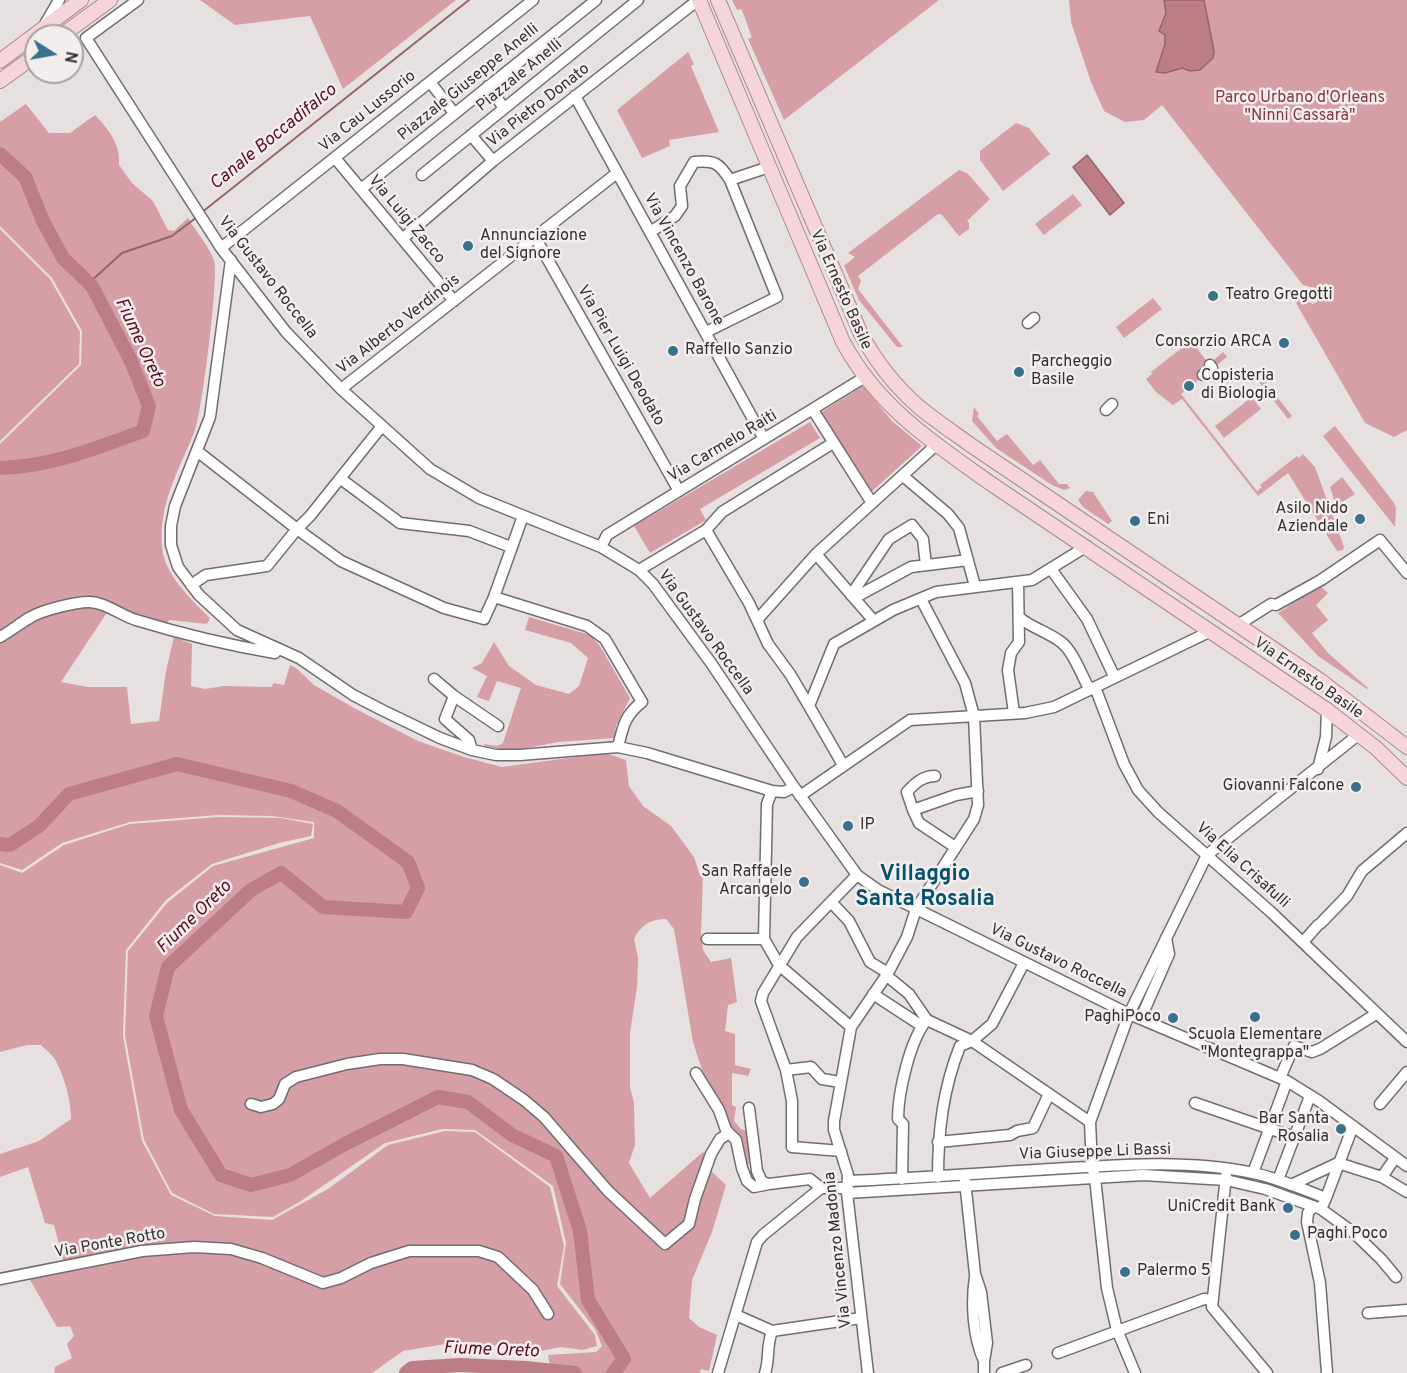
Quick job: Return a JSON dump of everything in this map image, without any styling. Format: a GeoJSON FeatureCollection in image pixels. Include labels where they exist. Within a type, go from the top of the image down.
{"type":"FeatureCollection","features":[{"type":"Feature","properties":{"kind":"main road"},"geometry":{"type":"LineString","coordinates":[[50,24],[81,0]]}},
{"type":"Feature","properties":{"kind":"main road"},"geometry":{"type":"LineString","coordinates":[[77,24],[110,0]]}},
{"type":"Feature","properties":{"kind":"main road","name":"Via Ernesto Basile"},"geometry":{"type":"LineString","coordinates":[[698,0],[843,342],[854,362],[892,409],[936,445],[990,483],[1087,546],[1327,710],[1407,778]]}},
{"type":"Feature","properties":{"kind":"main road","name":"Via Ernesto Basile"},"geometry":{"type":"LineString","coordinates":[[718,0],[861,334],[870,351],[918,406],[1001,467],[1321,681],[1407,747]]}},
{"type":"Feature","properties":{"kind":"main road"},"geometry":{"type":"LineString","coordinates":[[0,62],[24,44]]}},
{"type":"Feature","properties":{"kind":"main road"},"geometry":{"type":"LineString","coordinates":[[0,81],[24,64]]}},
{"type":"Feature","properties":{"kind":"street"},"geometry":{"type":"LineString","coordinates":[[44,24],[59,0]]}},
{"type":"Feature","properties":{"kind":"street","name":"Via Gustavo Roccella"},"geometry":{"type":"LineString","coordinates":[[138,0],[86,38],[221,248],[286,333],[341,389],[430,469],[479,498],[601,547],[639,570],[653,584],[711,663],[797,792],[858,875],[878,890],[1129,1014],[1283,1080],[1319,1101],[1407,1166]]}},
{"type":"Feature","properties":{"kind":"street","name":"Via Cau Lussorio"},"geometry":{"type":"LineString","coordinates":[[221,248],[533,0]]}},
{"type":"Feature","properties":{"kind":"street","name":"Piazzale Giuseppe Anelli"},"geometry":{"type":"LineString","coordinates":[[361,189],[596,0]]}},
{"type":"Feature","properties":{"kind":"street","name":"Piazzale Anelli"},"geometry":{"type":"LineString","coordinates":[[422,175],[638,0]]}},
{"type":"Feature","properties":{"kind":"street","name":"Via Pietro Donato"},"geometry":{"type":"LineString","coordinates":[[402,239],[493,161],[698,0]]}},
{"type":"Feature","properties":{"kind":"street"},"geometry":{"type":"LineString","coordinates":[[725,62],[742,55]]}},
{"type":"Feature","properties":{"kind":"street"},"geometry":{"type":"LineString","coordinates":[[430,82],[454,113]]}},
{"type":"Feature","properties":{"kind":"street"},"geometry":{"type":"LineString","coordinates":[[488,86],[504,108]]}},
{"type":"Feature","properties":{"kind":"street","name":"Via Vincenzo Barone"},"geometry":{"type":"LineString","coordinates":[[575,96],[764,439]]}},
{"type":"Feature","properties":{"kind":"street"},"geometry":{"type":"LineString","coordinates":[[471,135],[493,161]]}},
{"type":"Feature","properties":{"kind":"street","name":"Via Luigi Zacco"},"geometry":{"type":"LineString","coordinates":[[335,158],[454,301]]}},
{"type":"Feature","properties":{"kind":"street"},"geometry":{"type":"LineString","coordinates":[[650,232],[675,216],[682,206],[680,186],[694,162],[707,161],[721,166],[730,180],[777,297],[706,332]]}},
{"type":"Feature","properties":{"kind":"street"},"geometry":{"type":"LineString","coordinates":[[730,180],[769,167]]}},
{"type":"Feature","properties":{"kind":"street","name":"Via Alberto Verdinois"},"geometry":{"type":"LineString","coordinates":[[341,389],[617,173]]}},
{"type":"Feature","properties":{"kind":"street","name":"Via Pier Luigi Deodato"},"geometry":{"type":"LineString","coordinates":[[535,237],[679,491]]}},
{"type":"Feature","properties":{"kind":"street"},"geometry":{"type":"LineString","coordinates":[[231,260],[210,417],[176,506],[171,526],[171,545],[178,567],[190,585],[237,630],[299,658],[353,694],[440,738],[472,750],[496,755],[618,747],[647,753],[772,791],[797,792],[843,765],[910,720],[1025,713],[1054,707],[1211,631]]}},
{"type":"Feature","properties":{"kind":"street"},"geometry":{"type":"LineString","coordinates":[[1203,375],[1212,368],[1210,365]]}},
{"type":"Feature","properties":{"kind":"street","name":"Via Carmelo Raiti"},"geometry":{"type":"LineString","coordinates":[[601,547],[607,534],[865,377]]}},
{"type":"Feature","properties":{"kind":"street"},"geometry":{"type":"LineString","coordinates":[[813,410],[872,503]]}},
{"type":"Feature","properties":{"kind":"street"},"geometry":{"type":"LineString","coordinates":[[190,585],[206,575],[267,566],[382,426]]}},
{"type":"Feature","properties":{"kind":"street"},"geometry":{"type":"LineString","coordinates":[[639,570],[706,530],[722,512],[833,443]]}},
{"type":"Feature","properties":{"kind":"street"},"geometry":{"type":"LineString","coordinates":[[757,620],[816,554],[936,445]]}},
{"type":"Feature","properties":{"kind":"street"},"geometry":{"type":"LineString","coordinates":[[197,451],[341,561],[444,608],[484,619],[523,516]]}},
{"type":"Feature","properties":{"kind":"street"},"geometry":{"type":"LineString","coordinates":[[990,483],[1001,467]]}},
{"type":"Feature","properties":{"kind":"street"},"geometry":{"type":"LineString","coordinates":[[903,476],[948,514],[959,528],[975,586]]}},
{"type":"Feature","properties":{"kind":"street"},"geometry":{"type":"LineString","coordinates":[[340,479],[400,523],[470,531],[512,547]]}},
{"type":"Feature","properties":{"kind":"street"},"geometry":{"type":"LineString","coordinates":[[852,596],[889,539],[912,525],[922,539],[926,565]]}},
{"type":"Feature","properties":{"kind":"street"},"geometry":{"type":"LineString","coordinates":[[706,530],[757,620],[768,644],[790,674],[843,765]]}},
{"type":"Feature","properties":{"kind":"street"},"geometry":{"type":"LineString","coordinates":[[1240,626],[1321,580],[1380,540],[1407,573]]}},
{"type":"Feature","properties":{"kind":"street"},"geometry":{"type":"LineString","coordinates":[[809,706],[834,644],[874,621],[936,592],[1032,580],[1087,546]]}},
{"type":"Feature","properties":{"kind":"street"},"geometry":{"type":"LineString","coordinates":[[816,554],[874,621]]}},
{"type":"Feature","properties":{"kind":"street"},"geometry":{"type":"LineString","coordinates":[[852,596],[911,567],[968,560]]}},
{"type":"Feature","properties":{"kind":"street"},"geometry":{"type":"LineString","coordinates":[[1051,569],[1087,619],[1114,676]]}},
{"type":"Feature","properties":{"kind":"street"},"geometry":{"type":"LineString","coordinates":[[1014,713],[1008,670],[1011,653],[1019,642],[1018,582]]}},
{"type":"Feature","properties":{"kind":"street"},"geometry":{"type":"LineString","coordinates":[[1185,613],[1196,596]]}},
{"type":"Feature","properties":{"kind":"street"},"geometry":{"type":"LineString","coordinates":[[494,597],[587,626],[605,639],[642,702],[630,711],[618,747]]}},
{"type":"Feature","properties":{"kind":"street","name":"Via Vincenzo Madonia"},"geometry":{"type":"LineString","coordinates":[[868,1373],[848,1174],[834,1130],[840,1082],[851,1027],[888,974],[907,937],[916,909],[974,819],[978,805],[974,716],[965,683],[921,598]]}},
{"type":"Feature","properties":{"kind":"street"},"geometry":{"type":"LineString","coordinates":[[0,637],[32,616],[69,605],[89,602],[186,635],[240,647],[275,652],[278,649]]}},
{"type":"Feature","properties":{"kind":"street","name":"Via Elia Crisafulli"},"geometry":{"type":"LineString","coordinates":[[1020,618],[1060,641],[1070,651],[1080,672],[1093,688],[1124,764],[1138,790],[1158,812],[1303,942],[1407,1042]]}},
{"type":"Feature","properties":{"kind":"street"},"geometry":{"type":"LineString","coordinates":[[434,679],[453,696],[498,726]]}},
{"type":"Feature","properties":{"kind":"street"},"geometry":{"type":"LineString","coordinates":[[453,696],[445,719],[469,740],[472,750]]}},
{"type":"Feature","properties":{"kind":"street"},"geometry":{"type":"LineString","coordinates":[[1317,769],[1326,737],[1327,710]]}},
{"type":"Feature","properties":{"kind":"street"},"geometry":{"type":"LineString","coordinates":[[1135,1373],[1117,1330],[1107,1288],[1092,1166],[1090,1122],[1129,1014],[1207,855],[1358,735]]}},
{"type":"Feature","properties":{"kind":"street"},"geometry":{"type":"LineString","coordinates":[[935,776],[928,776],[917,782],[907,792],[919,823],[955,847]]}},
{"type":"Feature","properties":{"kind":"street"},"geometry":{"type":"LineString","coordinates":[[772,791],[767,804],[765,820],[764,939],[779,965],[851,1027]]}},
{"type":"Feature","properties":{"kind":"street"},"geometry":{"type":"LineString","coordinates":[[913,810],[956,795],[978,791]]}},
{"type":"Feature","properties":{"kind":"street"},"geometry":{"type":"LineString","coordinates":[[1303,942],[1347,896],[1362,871],[1407,833]]}},
{"type":"Feature","properties":{"kind":"street"},"geometry":{"type":"LineString","coordinates":[[841,1150],[792,1147],[792,1101],[786,1070],[761,1001],[763,993],[797,937],[858,875]]}},
{"type":"Feature","properties":{"kind":"street"},"geometry":{"type":"LineString","coordinates":[[831,902],[849,921],[870,962],[888,974],[909,993],[924,1023],[904,1079],[898,1111],[898,1119],[903,1124],[902,1179]]}},
{"type":"Feature","properties":{"kind":"street"},"geometry":{"type":"LineString","coordinates":[[1141,1018],[1169,954],[1166,938]]}},
{"type":"Feature","properties":{"kind":"street"},"geometry":{"type":"LineString","coordinates":[[707,939],[764,939]]}},
{"type":"Feature","properties":{"kind":"street"},"geometry":{"type":"LineString","coordinates":[[938,1177],[938,1142],[946,1090],[960,1046],[972,1041],[992,1024],[1024,963]]}},
{"type":"Feature","properties":{"kind":"street"},"geometry":{"type":"LineString","coordinates":[[873,994],[924,1023],[972,1041],[1090,1122]]}},
{"type":"Feature","properties":{"kind":"street"},"geometry":{"type":"LineString","coordinates":[[1253,1173],[1294,1046],[1312,1052],[1320,1049],[1376,1014]]}},
{"type":"Feature","properties":{"kind":"street"},"geometry":{"type":"LineString","coordinates":[[251,1104],[261,1107],[273,1104],[279,1099],[285,1084],[296,1077],[347,1064],[380,1059],[403,1059],[472,1070],[493,1079],[544,1117],[608,1191],[665,1244],[677,1236],[688,1224],[694,1199],[711,1154],[720,1139],[729,1133]]}},
{"type":"Feature","properties":{"kind":"street"},"geometry":{"type":"LineString","coordinates":[[786,1070],[811,1067],[822,1079],[840,1082]]}},
{"type":"Feature","properties":{"kind":"street"},"geometry":{"type":"LineString","coordinates":[[1380,1104],[1407,1072]]}},
{"type":"Feature","properties":{"kind":"street"},"geometry":{"type":"LineString","coordinates":[[696,1073],[719,1110],[726,1130],[736,1140],[747,1181],[754,1187],[769,1184]]}},
{"type":"Feature","properties":{"kind":"street"},"geometry":{"type":"LineString","coordinates":[[938,1142],[1010,1135],[1033,1128],[1049,1094]]}},
{"type":"Feature","properties":{"kind":"street"},"geometry":{"type":"LineString","coordinates":[[1278,1180],[1310,1096]]}},
{"type":"Feature","properties":{"kind":"street"},"geometry":{"type":"LineString","coordinates":[[1195,1103],[1294,1137]]}},
{"type":"Feature","properties":{"kind":"street"},"geometry":{"type":"LineString","coordinates":[[749,1108],[757,1172],[762,1182],[769,1184]]}},
{"type":"Feature","properties":{"kind":"street"},"geometry":{"type":"LineString","coordinates":[[1327,1373],[1320,1283],[1307,1222],[1308,1213],[1317,1208],[1326,1198],[1353,1126]]}},
{"type":"Feature","properties":{"kind":"street"},"geometry":{"type":"LineString","coordinates":[[1382,1177],[1395,1158]]}},
{"type":"Feature","properties":{"kind":"street"},"geometry":{"type":"LineString","coordinates":[[1291,1185],[1338,1163],[1382,1177],[1407,1192]]}},
{"type":"Feature","properties":{"kind":"street","name":"Via Giuseppe Li Bassi"},"geometry":{"type":"LineString","coordinates":[[848,1187],[902,1179],[1092,1166],[1164,1165],[1226,1175],[1317,1208],[1354,1233],[1396,1277]]}},
{"type":"Feature","properties":{"kind":"street","name":"Via Giuseppe Li Bassi"},"geometry":{"type":"LineString","coordinates":[[769,1184],[810,1179],[821,1188],[966,1187],[1143,1175],[1253,1173],[1326,1198]]}},
{"type":"Feature","properties":{"kind":"street"},"geometry":{"type":"LineString","coordinates":[[965,1174],[975,1274],[981,1292],[987,1343],[984,1373]]}},
{"type":"Feature","properties":{"kind":"street"},"geometry":{"type":"LineString","coordinates":[[1226,1175],[1212,1307],[1267,1373]]}},
{"type":"Feature","properties":{"kind":"street"},"geometry":{"type":"LineString","coordinates":[[718,1373],[757,1242],[821,1188]]}},
{"type":"Feature","properties":{"kind":"street","name":"Via Ponte Rotto"},"geometry":{"type":"LineString","coordinates":[[0,1279],[142,1251],[194,1246],[231,1250],[262,1258],[323,1283],[341,1278],[371,1263],[409,1251],[479,1251],[498,1257],[533,1290],[548,1314]]}},
{"type":"Feature","properties":{"kind":"street"},"geometry":{"type":"LineString","coordinates":[[1058,1353],[1204,1299],[1213,1300]]}},
{"type":"Feature","properties":{"kind":"street"},"geometry":{"type":"LineString","coordinates":[[1368,1314],[1407,1310]]}},
{"type":"Feature","properties":{"kind":"street"},"geometry":{"type":"LineString","coordinates":[[736,1315],[772,1331],[861,1318]]}},
{"type":"Feature","properties":{"kind":"street"},"geometry":{"type":"LineString","coordinates":[[765,1373],[768,1365],[767,1344],[772,1331]]}},
{"type":"Feature","properties":{"kind":"street"},"geometry":{"type":"LineString","coordinates":[[1002,1373],[1026,1365]]}},
{"type":"Feature","properties":{"kind":"green space"},"geometry":{"type":"Polygon","coordinates":[[[200,0],[456,0],[343,89],[310,16],[235,25],[200,0]]]}},
{"type":"Feature","properties":{"kind":"green space"},"geometry":{"type":"Polygon","coordinates":[[[732,0],[939,0],[784,120],[748,39],[752,37],[741,9],[737,10],[732,0]]]}},
{"type":"Feature","properties":{"kind":"green space","name":"Parco Urbano d'Orleans \"Ninni Cassarà\""},"geometry":{"type":"Polygon","coordinates":[[[1069,0],[1407,0],[1407,430],[1394,437],[1365,423],[1296,303],[1302,298],[1313,304],[1317,302],[1318,289],[1303,285],[1162,105],[1144,120],[1125,122],[1104,111],[1091,82],[1071,22],[1069,0]]]}},
{"type":"Feature","properties":{"kind":"green space"},"geometry":{"type":"Polygon","coordinates":[[[688,52],[694,64],[691,66],[719,132],[669,140],[670,146],[642,158],[617,110],[688,52]]]}},
{"type":"Feature","properties":{"kind":"green space"},"geometry":{"type":"Polygon","coordinates":[[[26,104],[49,133],[70,133],[95,115],[113,137],[118,150],[119,165],[132,183],[153,201],[168,230],[174,231],[188,218],[212,256],[215,272],[209,345],[198,418],[171,487],[163,516],[162,531],[162,547],[168,568],[180,586],[210,618],[207,624],[170,620],[164,625],[110,608],[61,682],[88,687],[127,687],[131,724],[159,721],[166,671],[174,637],[192,644],[191,686],[205,689],[224,686],[271,687],[274,683],[284,685],[290,665],[314,685],[354,708],[418,741],[464,757],[502,767],[605,753],[626,760],[629,786],[643,806],[671,826],[694,857],[699,873],[703,872],[701,936],[703,950],[711,962],[731,958],[737,1002],[728,1005],[725,1031],[735,1034],[735,1065],[751,1069],[748,1076],[732,1073],[732,1105],[736,1107],[734,1121],[741,1129],[749,1132],[749,1164],[745,1167],[738,1135],[726,1122],[716,1096],[702,1070],[693,1042],[674,929],[666,919],[655,920],[647,924],[634,939],[638,958],[637,987],[630,1033],[630,1087],[634,1103],[635,1145],[629,1163],[650,1198],[703,1152],[707,1156],[711,1171],[726,1185],[712,1232],[692,1280],[689,1318],[699,1327],[717,1335],[709,1371],[701,1369],[700,1373],[551,1373],[548,1355],[596,1352],[602,1346],[595,1329],[560,1284],[566,1243],[553,1186],[475,1130],[442,1129],[385,1143],[301,1201],[273,1217],[214,1214],[172,1193],[144,1140],[125,1035],[128,951],[167,903],[213,866],[314,838],[314,822],[272,816],[217,815],[130,822],[62,843],[22,870],[0,863],[0,444],[81,365],[82,331],[52,278],[0,226],[0,122],[26,104]]]}},
{"type":"Feature","properties":{"kind":"green space"},"geometry":{"type":"Polygon","coordinates":[[[1016,123],[1029,128],[1050,154],[1003,191],[980,160],[980,151],[1016,123]]]}},
{"type":"Feature","properties":{"kind":"green space"},"geometry":{"type":"Polygon","coordinates":[[[959,170],[967,173],[990,199],[967,221],[969,229],[959,236],[942,215],[938,214],[858,276],[861,281],[858,289],[903,347],[897,347],[859,300],[844,266],[855,257],[848,253],[959,170]]]}},
{"type":"Feature","properties":{"kind":"green space"},"geometry":{"type":"Polygon","coordinates":[[[1073,194],[1082,205],[1044,235],[1035,224],[1073,194]]]}},
{"type":"Feature","properties":{"kind":"green space"},"geometry":{"type":"Polygon","coordinates":[[[0,229],[50,279],[80,332],[79,364],[0,441],[0,229]]]}},
{"type":"Feature","properties":{"kind":"green space"},"geometry":{"type":"Polygon","coordinates":[[[1153,298],[1162,309],[1124,338],[1116,327],[1153,298]]]}},
{"type":"Feature","properties":{"kind":"green space"},"geometry":{"type":"Polygon","coordinates":[[[1192,342],[1209,364],[1223,352],[1227,357],[1181,394],[1257,491],[1262,487],[1260,485],[1297,456],[1299,458],[1303,454],[1315,467],[1344,547],[1343,550],[1337,551],[1288,473],[1258,496],[1182,399],[1173,405],[1156,392],[1146,379],[1152,374],[1151,372],[1192,342]]]}},
{"type":"Feature","properties":{"kind":"green space"},"geometry":{"type":"Polygon","coordinates":[[[1257,371],[1292,416],[1288,419],[1253,374],[1257,371]]]}},
{"type":"Feature","properties":{"kind":"green space"},"geometry":{"type":"Polygon","coordinates":[[[863,386],[892,421],[922,446],[870,493],[820,413],[863,386]]]}},
{"type":"Feature","properties":{"kind":"green space"},"geometry":{"type":"Polygon","coordinates":[[[1252,397],[1261,409],[1224,438],[1215,426],[1252,397]]]}},
{"type":"Feature","properties":{"kind":"green space"},"geometry":{"type":"Polygon","coordinates":[[[974,407],[979,414],[977,416],[997,441],[1007,434],[1033,465],[1040,460],[1059,484],[1067,484],[1070,488],[1064,490],[1052,485],[996,448],[972,421],[974,407]]]}},
{"type":"Feature","properties":{"kind":"green space"},"geometry":{"type":"Polygon","coordinates":[[[810,422],[820,438],[700,509],[706,520],[650,553],[634,526],[810,422]]]}},
{"type":"Feature","properties":{"kind":"green space"},"geometry":{"type":"Polygon","coordinates":[[[1335,426],[1394,503],[1395,527],[1323,436],[1335,426]]]}},
{"type":"Feature","properties":{"kind":"green space"},"geometry":{"type":"Polygon","coordinates":[[[1342,477],[1355,494],[1336,506],[1330,487],[1342,477]]]}},
{"type":"Feature","properties":{"kind":"green space"},"geometry":{"type":"Polygon","coordinates":[[[1086,491],[1093,492],[1112,521],[1108,524],[1083,507],[1078,500],[1086,491]]]}},
{"type":"Feature","properties":{"kind":"green space"},"geometry":{"type":"Polygon","coordinates":[[[1320,586],[1328,593],[1316,605],[1328,620],[1312,633],[1328,653],[1367,689],[1318,656],[1278,613],[1320,586]]]}},
{"type":"Feature","properties":{"kind":"green space"},"geometry":{"type":"Polygon","coordinates":[[[529,617],[590,635],[600,646],[630,698],[616,726],[614,738],[558,742],[511,751],[485,746],[484,744],[497,746],[503,743],[521,688],[497,681],[489,701],[477,697],[487,676],[472,668],[482,663],[494,642],[509,666],[536,685],[569,694],[579,686],[588,658],[571,643],[525,630],[529,617]]]}},
{"type":"Feature","properties":{"kind":"green space"},"geometry":{"type":"Polygon","coordinates":[[[218,817],[281,818],[313,824],[311,836],[279,843],[212,864],[166,900],[126,950],[123,1036],[142,1141],[171,1195],[215,1216],[272,1220],[328,1189],[388,1145],[445,1131],[475,1132],[550,1187],[564,1246],[557,1286],[595,1335],[597,1346],[582,1350],[561,1347],[541,1351],[522,1347],[451,1343],[403,1351],[372,1373],[54,1373],[55,1367],[72,1358],[67,1344],[74,1336],[70,1326],[57,1327],[29,1278],[64,1264],[54,1225],[45,1223],[28,1167],[0,1177],[0,1154],[39,1141],[71,1119],[71,1112],[60,1069],[54,1058],[41,1045],[27,1045],[0,1052],[0,865],[22,873],[64,845],[130,824],[218,817]]]}},
{"type":"Feature","properties":{"kind":"shaded area"},"geometry":{"type":"Polygon","coordinates":[[[1164,0],[1204,0],[1214,51],[1213,58],[1200,70],[1190,71],[1182,68],[1165,73],[1156,72],[1165,44],[1165,35],[1159,31],[1166,13],[1164,0]]]}},
{"type":"Feature","properties":{"kind":"shaded area"},"geometry":{"type":"Polygon","coordinates":[[[1087,155],[1124,203],[1110,215],[1073,167],[1087,155]]]}},
{"type":"Feature","properties":{"kind":"waterway","name":"Canale Boccadifalco"},"geometry":{"type":"LineString","coordinates":[[201,213],[469,0]]}},
{"type":"Feature","properties":{"kind":"waterway","name":"Fiume Oreto"},"geometry":{"type":"LineString","coordinates":[[0,154],[25,177],[43,221],[63,258],[92,286],[131,361],[149,406],[143,431],[55,460],[0,468]]}},
{"type":"Feature","properties":{"kind":"waterway","name":"Canale Boccadifalco"},"geometry":{"type":"LineString","coordinates":[[89,283],[122,253],[172,236],[197,217]]}},
{"type":"Feature","properties":{"kind":"waterway","name":"Fiume Oreto"},"geometry":{"type":"LineString","coordinates":[[0,844],[10,845],[39,826],[69,794],[177,764],[291,791],[337,811],[408,862],[418,888],[406,912],[323,907],[281,873],[251,890],[168,967],[156,1016],[181,1110],[221,1175],[251,1185],[290,1175],[438,1097],[468,1102],[512,1135],[556,1156],[580,1231],[588,1300],[624,1359],[613,1373]]}},
{"type":"Feature","properties":{"kind":"waterway","name":"Fiume Oreto"},"geometry":{"type":"LineString","coordinates":[[406,1373],[412,1368],[460,1365],[575,1373]]}},
{"type":"Feature","properties":{"kind":"place","name":"Annunciazione del Signore"},"geometry":{"type":"Point","coordinates":[468,246]}},
{"type":"Feature","properties":{"kind":"place","name":"Teatro Gregotti"},"geometry":{"type":"Point","coordinates":[1213,296]}},
{"type":"Feature","properties":{"kind":"place","name":"Consorzio ARCA"},"geometry":{"type":"Point","coordinates":[1284,343]}},
{"type":"Feature","properties":{"kind":"place","name":"Raffello Sanzio"},"geometry":{"type":"Point","coordinates":[673,351]}},
{"type":"Feature","properties":{"kind":"place","name":"Parcheggio Basile"},"geometry":{"type":"Point","coordinates":[1019,372]}},
{"type":"Feature","properties":{"kind":"place","name":"Copisteria di Biologia"},"geometry":{"type":"Point","coordinates":[1189,386]}},
{"type":"Feature","properties":{"kind":"place","name":"Asilo Nido Aziendale"},"geometry":{"type":"Point","coordinates":[1360,519]}},
{"type":"Feature","properties":{"kind":"place","name":"Eni"},"geometry":{"type":"Point","coordinates":[1135,521]}},
{"type":"Feature","properties":{"kind":"place","name":"Giovanni Falcone"},"geometry":{"type":"Point","coordinates":[1356,787]}},
{"type":"Feature","properties":{"kind":"place","name":"IP"},"geometry":{"type":"Point","coordinates":[848,826]}},
{"type":"Feature","properties":{"kind":"place","name":"San Raffaele Arcangelo"},"geometry":{"type":"Point","coordinates":[804,882]}},
{"type":"Feature","properties":{"kind":"place","name":"Scuola Elementare \"Montegrappa\""},"geometry":{"type":"Point","coordinates":[1255,1017]}},
{"type":"Feature","properties":{"kind":"place","name":"PaghiPoco"},"geometry":{"type":"Point","coordinates":[1173,1018]}},
{"type":"Feature","properties":{"kind":"place","name":"Bar Santa Rosalia"},"geometry":{"type":"Point","coordinates":[1341,1129]}},
{"type":"Feature","properties":{"kind":"place","name":"UniCredit Bank"},"geometry":{"type":"Point","coordinates":[1288,1208]}},
{"type":"Feature","properties":{"kind":"place","name":"Paghi Poco"},"geometry":{"type":"Point","coordinates":[1295,1235]}},
{"type":"Feature","properties":{"kind":"place","name":"Palermo 5"},"geometry":{"type":"Point","coordinates":[1125,1272]}},
{"type":"Feature","properties":{"kind":"district","name":"Villaggio Santa Rosalia"},"geometry":{"type":"Point","coordinates":[925,888]}}]}
